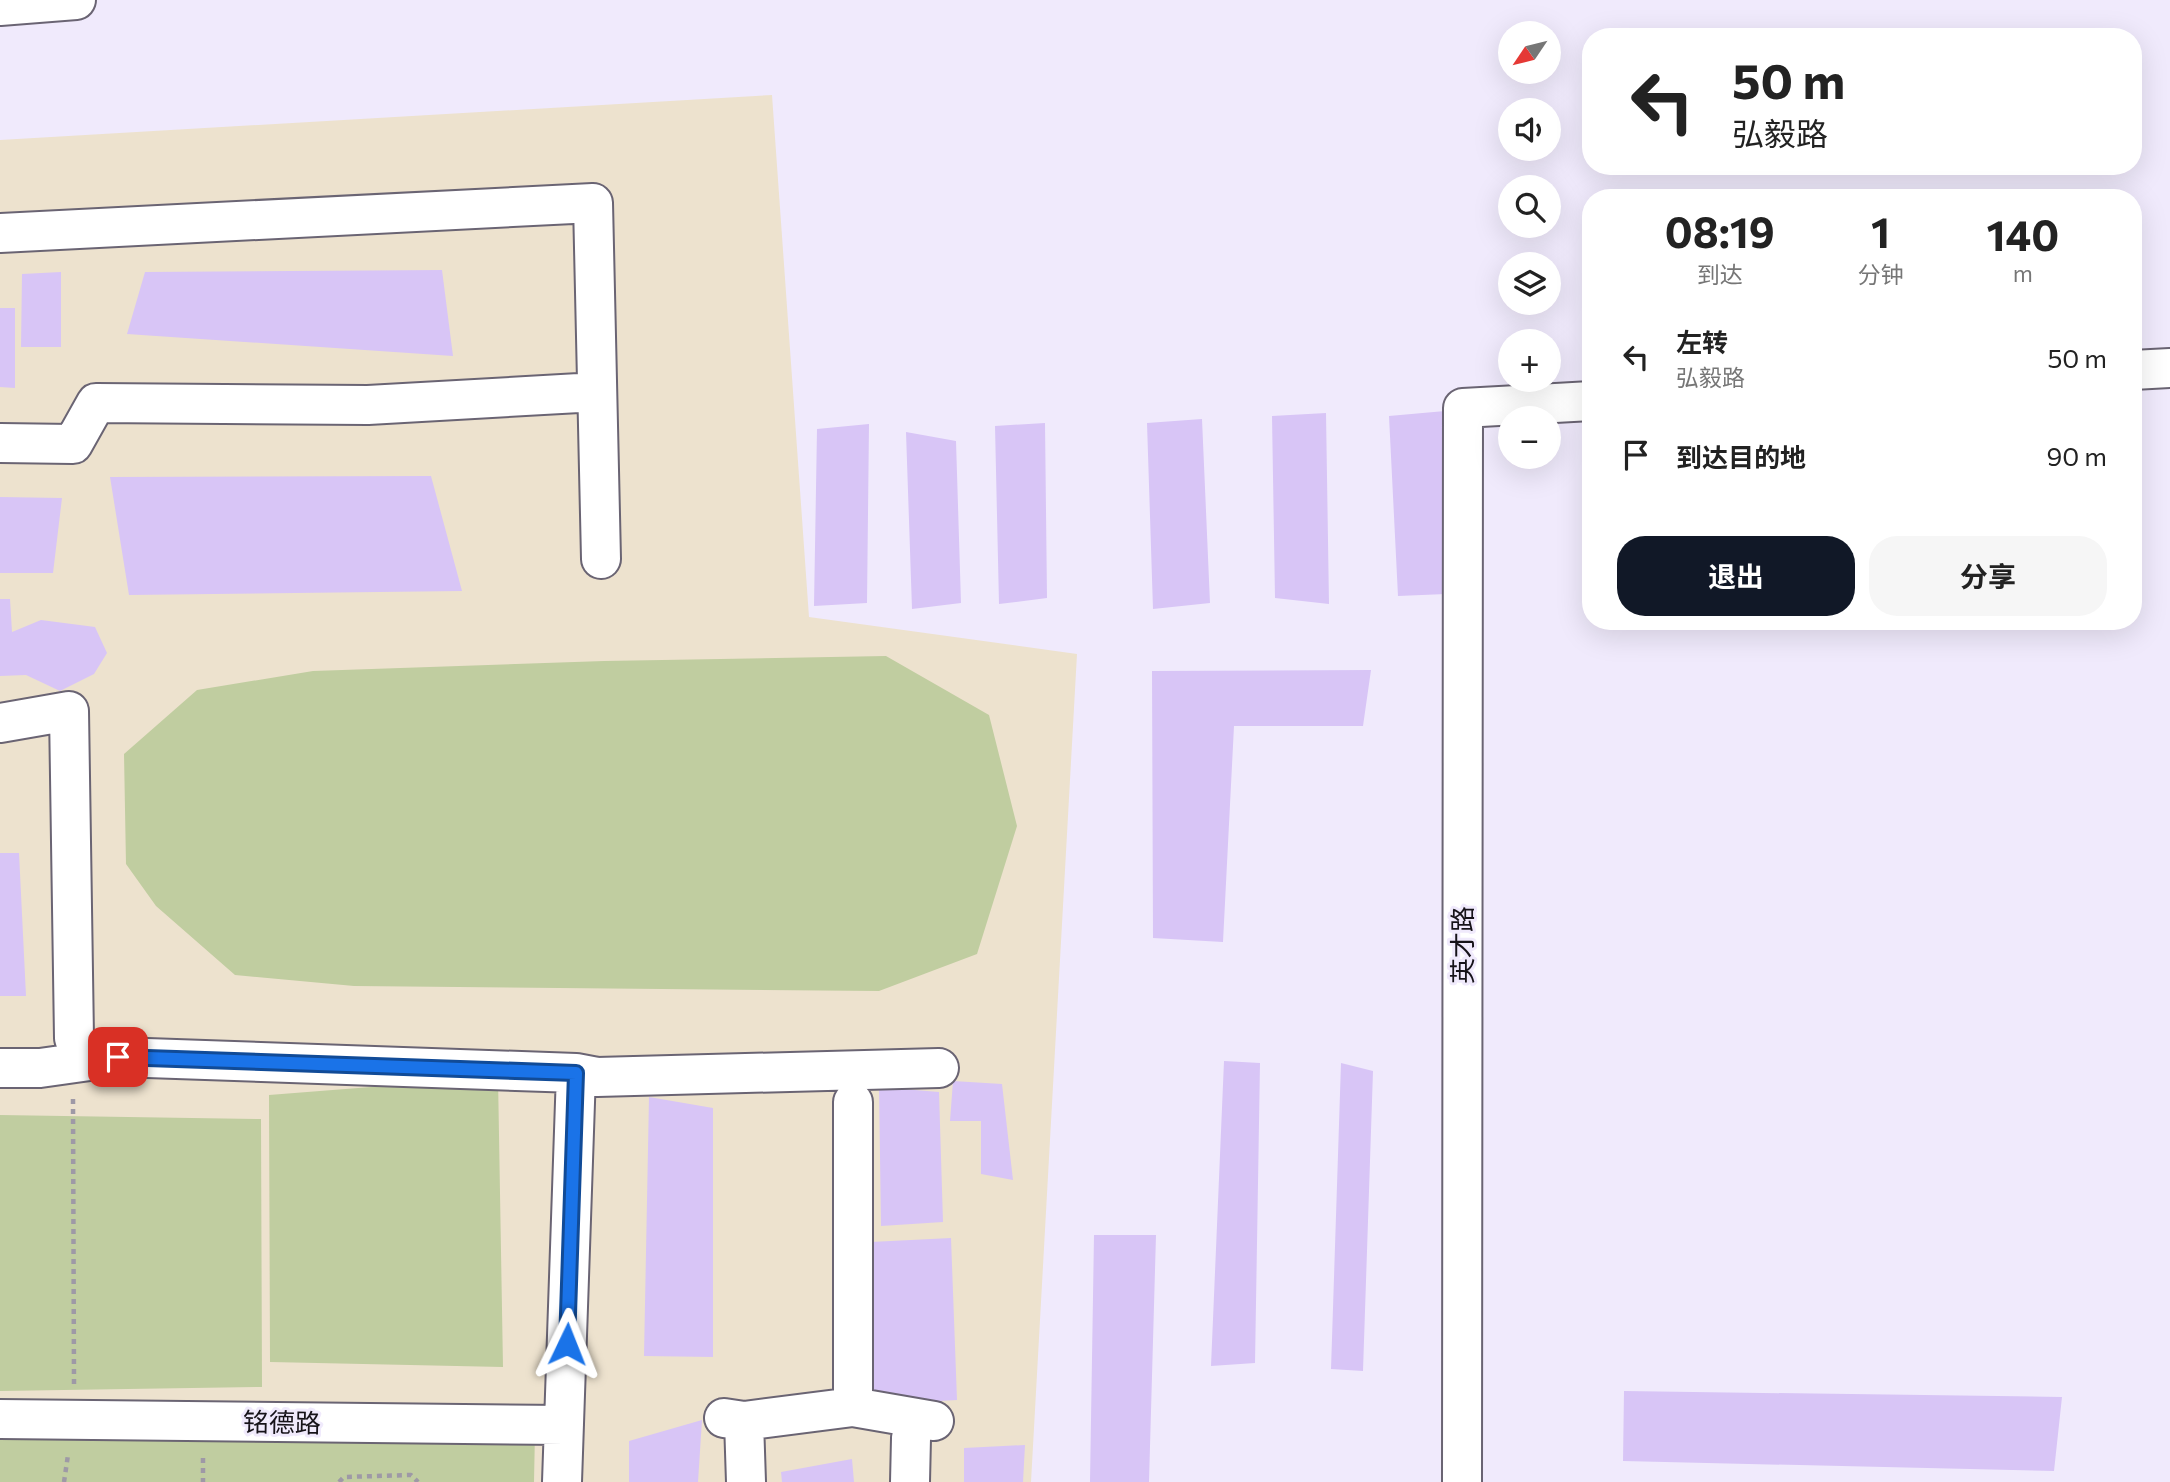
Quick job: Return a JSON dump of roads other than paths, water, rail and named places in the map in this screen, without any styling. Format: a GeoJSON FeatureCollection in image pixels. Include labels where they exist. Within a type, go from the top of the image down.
{"type":"FeatureCollection","features":[{"type":"Feature","properties":{"kind":"street"},"geometry":{"type":"LineString","coordinates":[[0,6],[76,0]]}},
{"type":"Feature","properties":{"kind":"street"},"geometry":{"type":"LineString","coordinates":[[0,233],[593,203],[601,559]]}},
{"type":"Feature","properties":{"kind":"street"},"geometry":{"type":"LineString","coordinates":[[2142,370],[2170,368]]}},
{"type":"Feature","properties":{"kind":"street"},"geometry":{"type":"LineString","coordinates":[[0,443],[73,444],[96,402],[368,405],[597,392]]}},
{"type":"Feature","properties":{"kind":"street","name":"英才路"},"geometry":{"type":"LineString","coordinates":[[1462,1482],[1463,408],[1582,401]]}},
{"type":"Feature","properties":{"kind":"street"},"geometry":{"type":"LineString","coordinates":[[0,723],[69,711],[74,1038],[77,1063]]}},
{"type":"Feature","properties":{"kind":"street"},"geometry":{"type":"LineString","coordinates":[[0,1068],[40,1068],[118,1057],[576,1073],[597,1077],[939,1068]]}},
{"type":"Feature","properties":{"kind":"street"},"geometry":{"type":"LineString","coordinates":[[562,1482],[576,1073]]}},
{"type":"Feature","properties":{"kind":"street"},"geometry":{"type":"LineString","coordinates":[[853,1102],[853,1407]]}},
{"type":"Feature","properties":{"kind":"street"},"geometry":{"type":"LineString","coordinates":[[746,1482],[734,1420],[853,1407],[925,1420],[911,1438],[910,1482]]}},
{"type":"Feature","properties":{"kind":"street","name":"铭德路"},"geometry":{"type":"LineString","coordinates":[[0,1419],[564,1425]]}}]}
